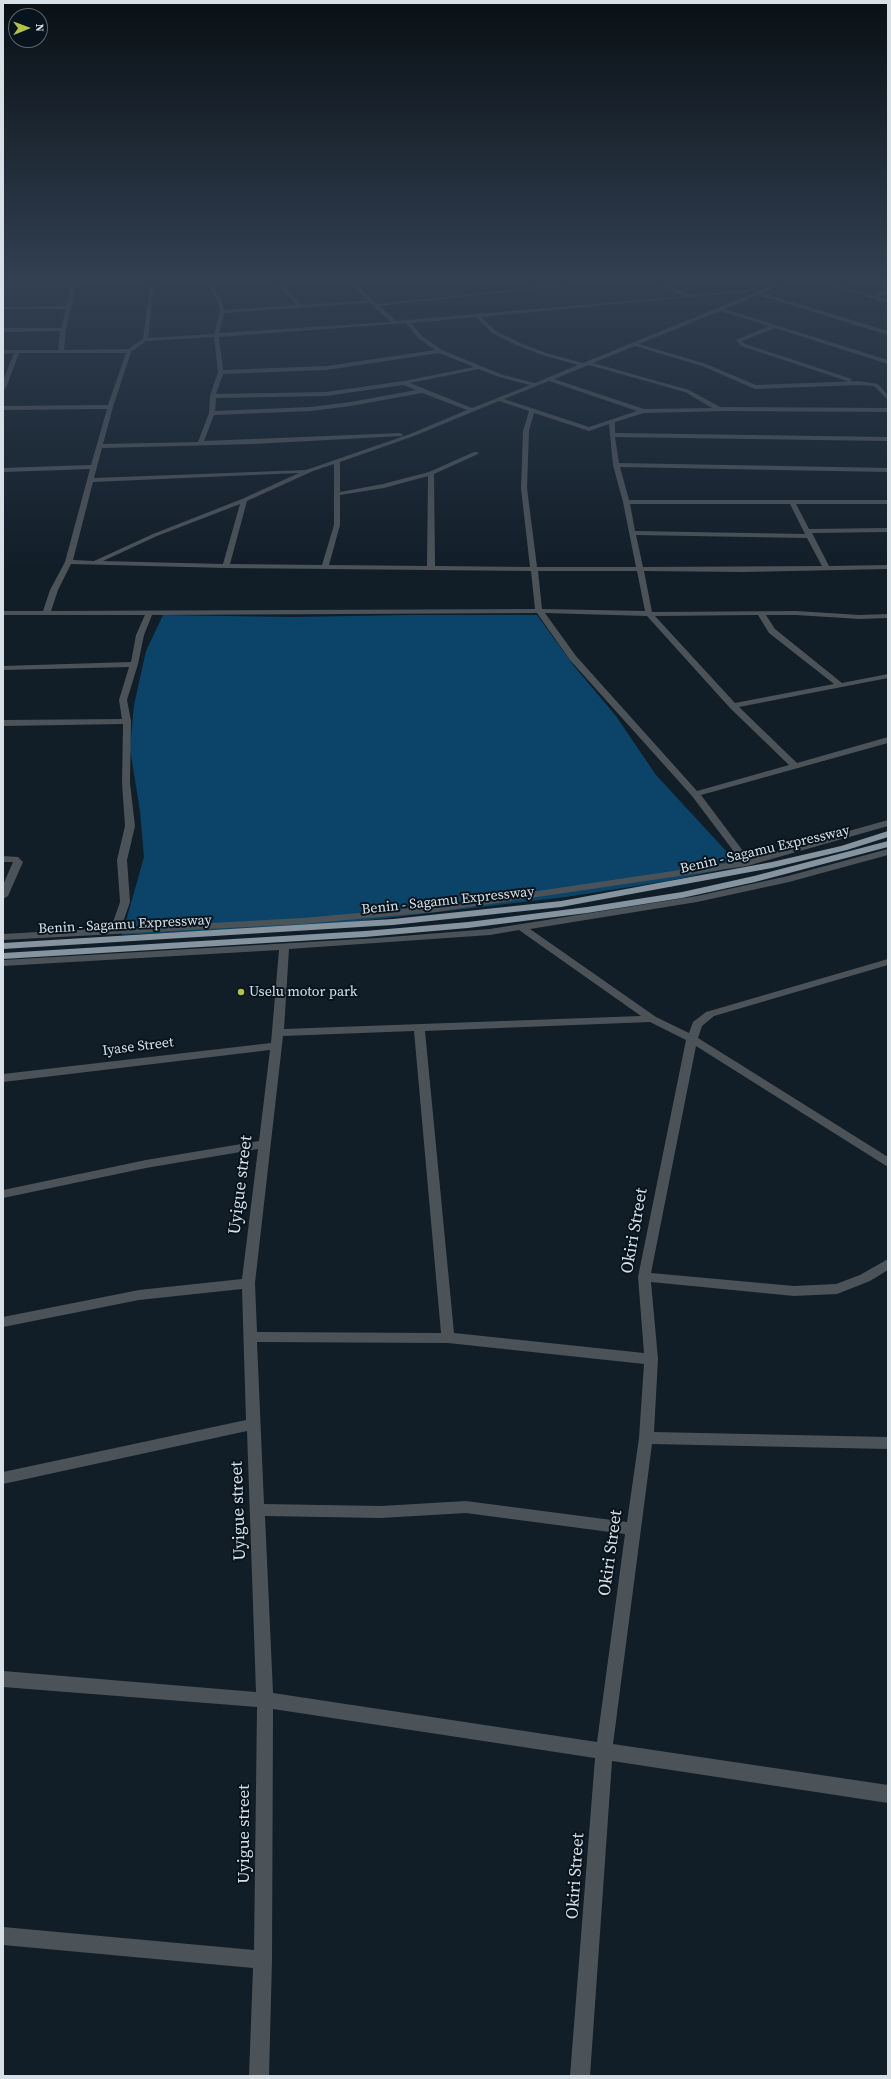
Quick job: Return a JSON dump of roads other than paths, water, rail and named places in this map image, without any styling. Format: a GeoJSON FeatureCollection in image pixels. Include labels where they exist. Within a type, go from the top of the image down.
{"type":"FeatureCollection","features":[{"type":"Feature","properties":{"kind":"highway","name":"Benin - Sagamu Expressway"},"geometry":{"type":"LineString","coordinates":[[3,946],[393,922],[561,904],[772,865],[844,848],[888,834]]}},
{"type":"Feature","properties":{"kind":"highway"},"geometry":{"type":"LineString","coordinates":[[3,956],[365,934],[468,925],[587,910],[682,895],[755,879],[888,844]]}},
{"type":"Feature","properties":{"kind":"street"},"geometry":{"type":"LineString","coordinates":[[46,613],[54,590],[69,562],[101,446],[110,407],[118,382]]}},
{"type":"Feature","properties":{"kind":"street"},"geometry":{"type":"LineString","coordinates":[[200,444],[212,413],[213,396],[218,382]]}},
{"type":"Feature","properties":{"kind":"street"},"geometry":{"type":"LineString","coordinates":[[213,396],[326,394],[409,382]]}},
{"type":"Feature","properties":{"kind":"street"},"geometry":{"type":"LineString","coordinates":[[526,382],[534,384]]}},
{"type":"Feature","properties":{"kind":"street"},"geometry":{"type":"LineString","coordinates":[[95,562],[155,535],[244,500],[310,470],[412,435],[500,400],[540,382]]}},
{"type":"Feature","properties":{"kind":"street"},"geometry":{"type":"LineString","coordinates":[[559,382],[643,411]]}},
{"type":"Feature","properties":{"kind":"street"},"geometry":{"type":"LineString","coordinates":[[658,382],[687,391],[719,409]]}},
{"type":"Feature","properties":{"kind":"street"},"geometry":{"type":"LineString","coordinates":[[743,382],[755,387],[858,383],[876,385],[888,398]]}},
{"type":"Feature","properties":{"kind":"street"},"geometry":{"type":"LineString","coordinates":[[404,383],[472,410]]}},
{"type":"Feature","properties":{"kind":"street"},"geometry":{"type":"LineString","coordinates":[[212,413],[311,409],[351,404],[422,391]]}},
{"type":"Feature","properties":{"kind":"street"},"geometry":{"type":"LineString","coordinates":[[500,400],[586,429],[593,429],[643,411],[719,409],[888,410]]}},
{"type":"Feature","properties":{"kind":"street"},"geometry":{"type":"LineString","coordinates":[[3,408],[110,407]]}},
{"type":"Feature","properties":{"kind":"street"},"geometry":{"type":"LineString","coordinates":[[532,411],[526,431],[524,488],[539,611],[573,658],[694,794],[747,863]]}},
{"type":"Feature","properties":{"kind":"street"},"geometry":{"type":"LineString","coordinates":[[612,422],[616,466],[626,502],[649,614],[733,706],[795,766]]}},
{"type":"Feature","properties":{"kind":"street"},"geometry":{"type":"LineString","coordinates":[[101,446],[200,444],[412,435]]}},
{"type":"Feature","properties":{"kind":"street"},"geometry":{"type":"LineString","coordinates":[[612,435],[888,439]]}},
{"type":"Feature","properties":{"kind":"street"},"geometry":{"type":"LineString","coordinates":[[337,494],[384,486],[431,473],[476,453]]}},
{"type":"Feature","properties":{"kind":"street"},"geometry":{"type":"LineString","coordinates":[[325,566],[337,525],[337,460]]}},
{"type":"Feature","properties":{"kind":"street"},"geometry":{"type":"LineString","coordinates":[[616,466],[888,470]]}},
{"type":"Feature","properties":{"kind":"street"},"geometry":{"type":"LineString","coordinates":[[3,470],[95,467]]}},
{"type":"Feature","properties":{"kind":"street"},"geometry":{"type":"LineString","coordinates":[[92,480],[310,470]]}},
{"type":"Feature","properties":{"kind":"street"},"geometry":{"type":"LineString","coordinates":[[431,473],[431,568]]}},
{"type":"Feature","properties":{"kind":"street"},"geometry":{"type":"LineString","coordinates":[[226,566],[244,500]]}},
{"type":"Feature","properties":{"kind":"street"},"geometry":{"type":"LineString","coordinates":[[626,502],[888,502]]}},
{"type":"Feature","properties":{"kind":"street"},"geometry":{"type":"LineString","coordinates":[[792,502],[827,569]]}},
{"type":"Feature","properties":{"kind":"street"},"geometry":{"type":"LineString","coordinates":[[632,533],[808,533],[888,530]]}},
{"type":"Feature","properties":{"kind":"street"},"geometry":{"type":"LineString","coordinates":[[69,562],[226,566],[431,568],[827,569],[888,567]]}},
{"type":"Feature","properties":{"kind":"street"},"geometry":{"type":"LineString","coordinates":[[3,613],[539,611],[600,613],[638,612],[649,614],[796,613],[860,617],[888,616]]}},
{"type":"Feature","properties":{"kind":"street"},"geometry":{"type":"LineString","coordinates":[[115,931],[125,902],[122,860],[130,826],[126,783],[127,720],[123,700],[134,664],[140,635],[149,613]]}},
{"type":"Feature","properties":{"kind":"street"},"geometry":{"type":"LineString","coordinates":[[761,614],[772,631],[840,685]]}},
{"type":"Feature","properties":{"kind":"street"},"geometry":{"type":"LineString","coordinates":[[3,668],[134,664]]}},
{"type":"Feature","properties":{"kind":"street"},"geometry":{"type":"LineString","coordinates":[[733,706],[888,676]]}},
{"type":"Feature","properties":{"kind":"street"},"geometry":{"type":"LineString","coordinates":[[3,723],[127,720]]}},
{"type":"Feature","properties":{"kind":"street"},"geometry":{"type":"LineString","coordinates":[[694,794],[888,740]]}},
{"type":"Feature","properties":{"kind":"street"},"geometry":{"type":"LineString","coordinates":[[3,937],[303,921],[436,909],[747,863],[888,823]]}},
{"type":"Feature","properties":{"kind":"street"},"geometry":{"type":"LineString","coordinates":[[3,963],[284,947],[399,939],[521,927],[697,899],[789,879],[888,852]]}},
{"type":"Feature","properties":{"kind":"street"},"geometry":{"type":"LineString","coordinates":[[3,859],[15,859],[18,862],[3,896]]}},
{"type":"Feature","properties":{"kind":"street"},"geometry":{"type":"LineString","coordinates":[[521,927],[652,1019],[692,1039],[888,1163]]}},
{"type":"Feature","properties":{"kind":"street","name":"Uyigue street"},"geometry":{"type":"LineString","coordinates":[[259,2076],[263,1960],[264,1700],[255,1424],[248,1283],[277,1039],[284,947]]}},
{"type":"Feature","properties":{"kind":"street","name":"Okiri Street"},"geometry":{"type":"LineString","coordinates":[[580,2076],[604,1752],[646,1438],[651,1359],[644,1277],[692,1039],[697,1024],[710,1014],[888,962]]}},
{"type":"Feature","properties":{"kind":"street","name":"Iyase Street"},"geometry":{"type":"LineString","coordinates":[[3,1078],[277,1039],[419,1028],[652,1019]]}},
{"type":"Feature","properties":{"kind":"street"},"geometry":{"type":"LineString","coordinates":[[419,1028],[448,1338]]}},
{"type":"Feature","properties":{"kind":"street"},"geometry":{"type":"LineString","coordinates":[[3,1194],[146,1164],[264,1144]]}},
{"type":"Feature","properties":{"kind":"street"},"geometry":{"type":"LineString","coordinates":[[644,1277],[794,1291],[838,1289],[865,1278],[888,1264]]}},
{"type":"Feature","properties":{"kind":"street"},"geometry":{"type":"LineString","coordinates":[[3,1322],[138,1295],[248,1283]]}},
{"type":"Feature","properties":{"kind":"street"},"geometry":{"type":"LineString","coordinates":[[250,1337],[448,1338],[651,1359]]}},
{"type":"Feature","properties":{"kind":"street"},"geometry":{"type":"LineString","coordinates":[[3,1478],[48,1467],[255,1424]]}},
{"type":"Feature","properties":{"kind":"street"},"geometry":{"type":"LineString","coordinates":[[646,1438],[888,1443]]}},
{"type":"Feature","properties":{"kind":"street"},"geometry":{"type":"LineString","coordinates":[[258,1510],[381,1512],[466,1506],[634,1529]]}},
{"type":"Feature","properties":{"kind":"street"},"geometry":{"type":"LineString","coordinates":[[3,1679],[264,1700],[888,1794]]}},
{"type":"Feature","properties":{"kind":"street"},"geometry":{"type":"LineString","coordinates":[[3,1936],[263,1960]]}},
{"type":"Feature","properties":{"kind":"place","name":"Uselu motor park"},"geometry":{"type":"Point","coordinates":[241,992]}}]}
